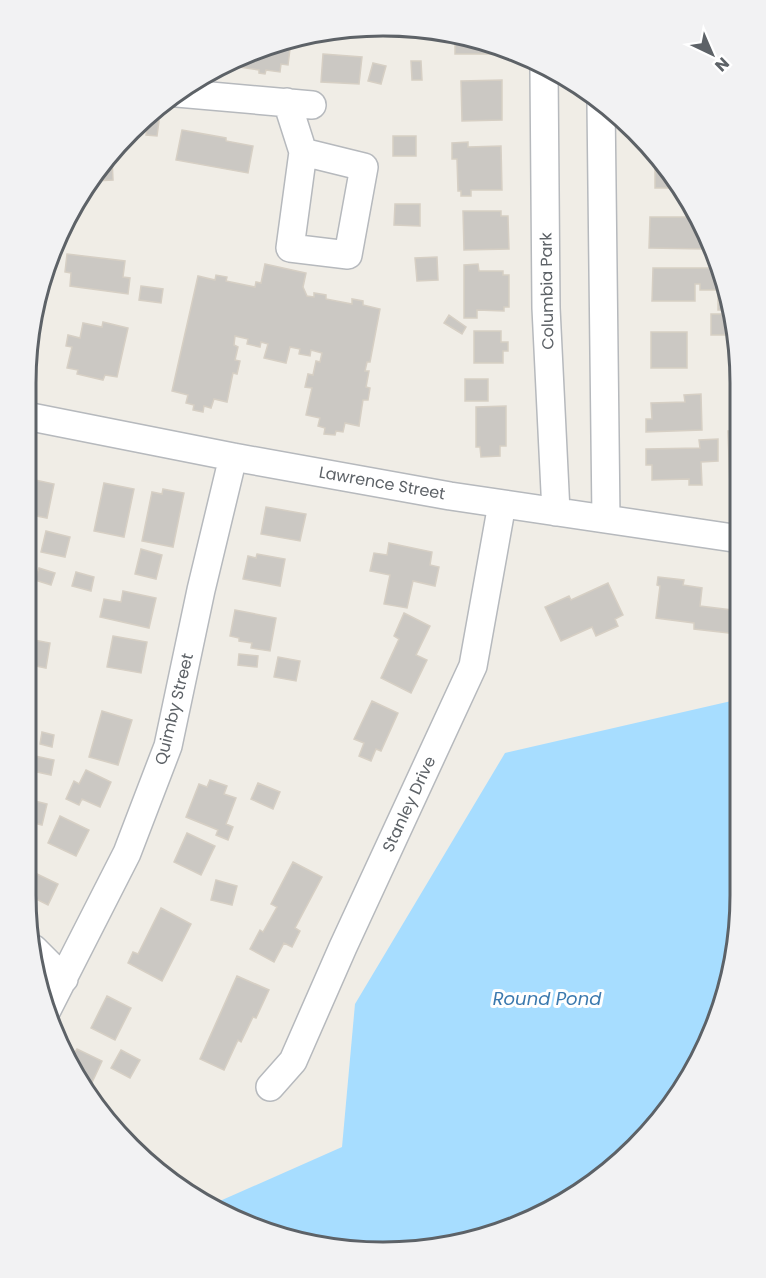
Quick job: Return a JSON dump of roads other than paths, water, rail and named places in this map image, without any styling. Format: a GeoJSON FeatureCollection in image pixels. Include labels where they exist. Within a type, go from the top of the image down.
{"type":"FeatureCollection","features":[{"type":"Feature","properties":{"kind":"street","name":"Columbia Park"},"geometry":{"type":"LineString","coordinates":[[544,76],[546,308],[556,512]]}},
{"type":"Feature","properties":{"kind":"street"},"geometry":{"type":"LineString","coordinates":[[190,94],[299,104],[303,152]]}},
{"type":"Feature","properties":{"kind":"street"},"geometry":{"type":"LineString","coordinates":[[601,114],[606,519]]}},
{"type":"Feature","properties":{"kind":"street","name":"Lawrence Street"},"geometry":{"type":"LineString","coordinates":[[36,418],[233,457],[502,504],[730,538]]}},
{"type":"Feature","properties":{"kind":"street","name":"Quimby Street"},"geometry":{"type":"LineString","coordinates":[[52,1001],[127,854],[168,746],[201,590],[233,457]]}},
{"type":"Feature","properties":{"kind":"street","name":"Stanley Drive"},"geometry":{"type":"LineString","coordinates":[[270,1087],[293,1060],[473,666],[502,504]]}},
{"type":"Feature","properties":{"kind":"street"},"geometry":{"type":"LineString","coordinates":[[42,957],[64,980]]}},
{"type":"Feature","properties":{"kind":"water","name":"Round Pond"},"geometry":{"type":"Polygon","coordinates":[[[730,701],[730,895],[727,940],[712,1007],[704,1028],[672,1088],[644,1124],[612,1156],[576,1184],[516,1216],[473,1230],[406,1241],[338,1239],[271,1224],[220,1201],[342,1147],[355,1004],[505,753],[730,701]]]}}]}
